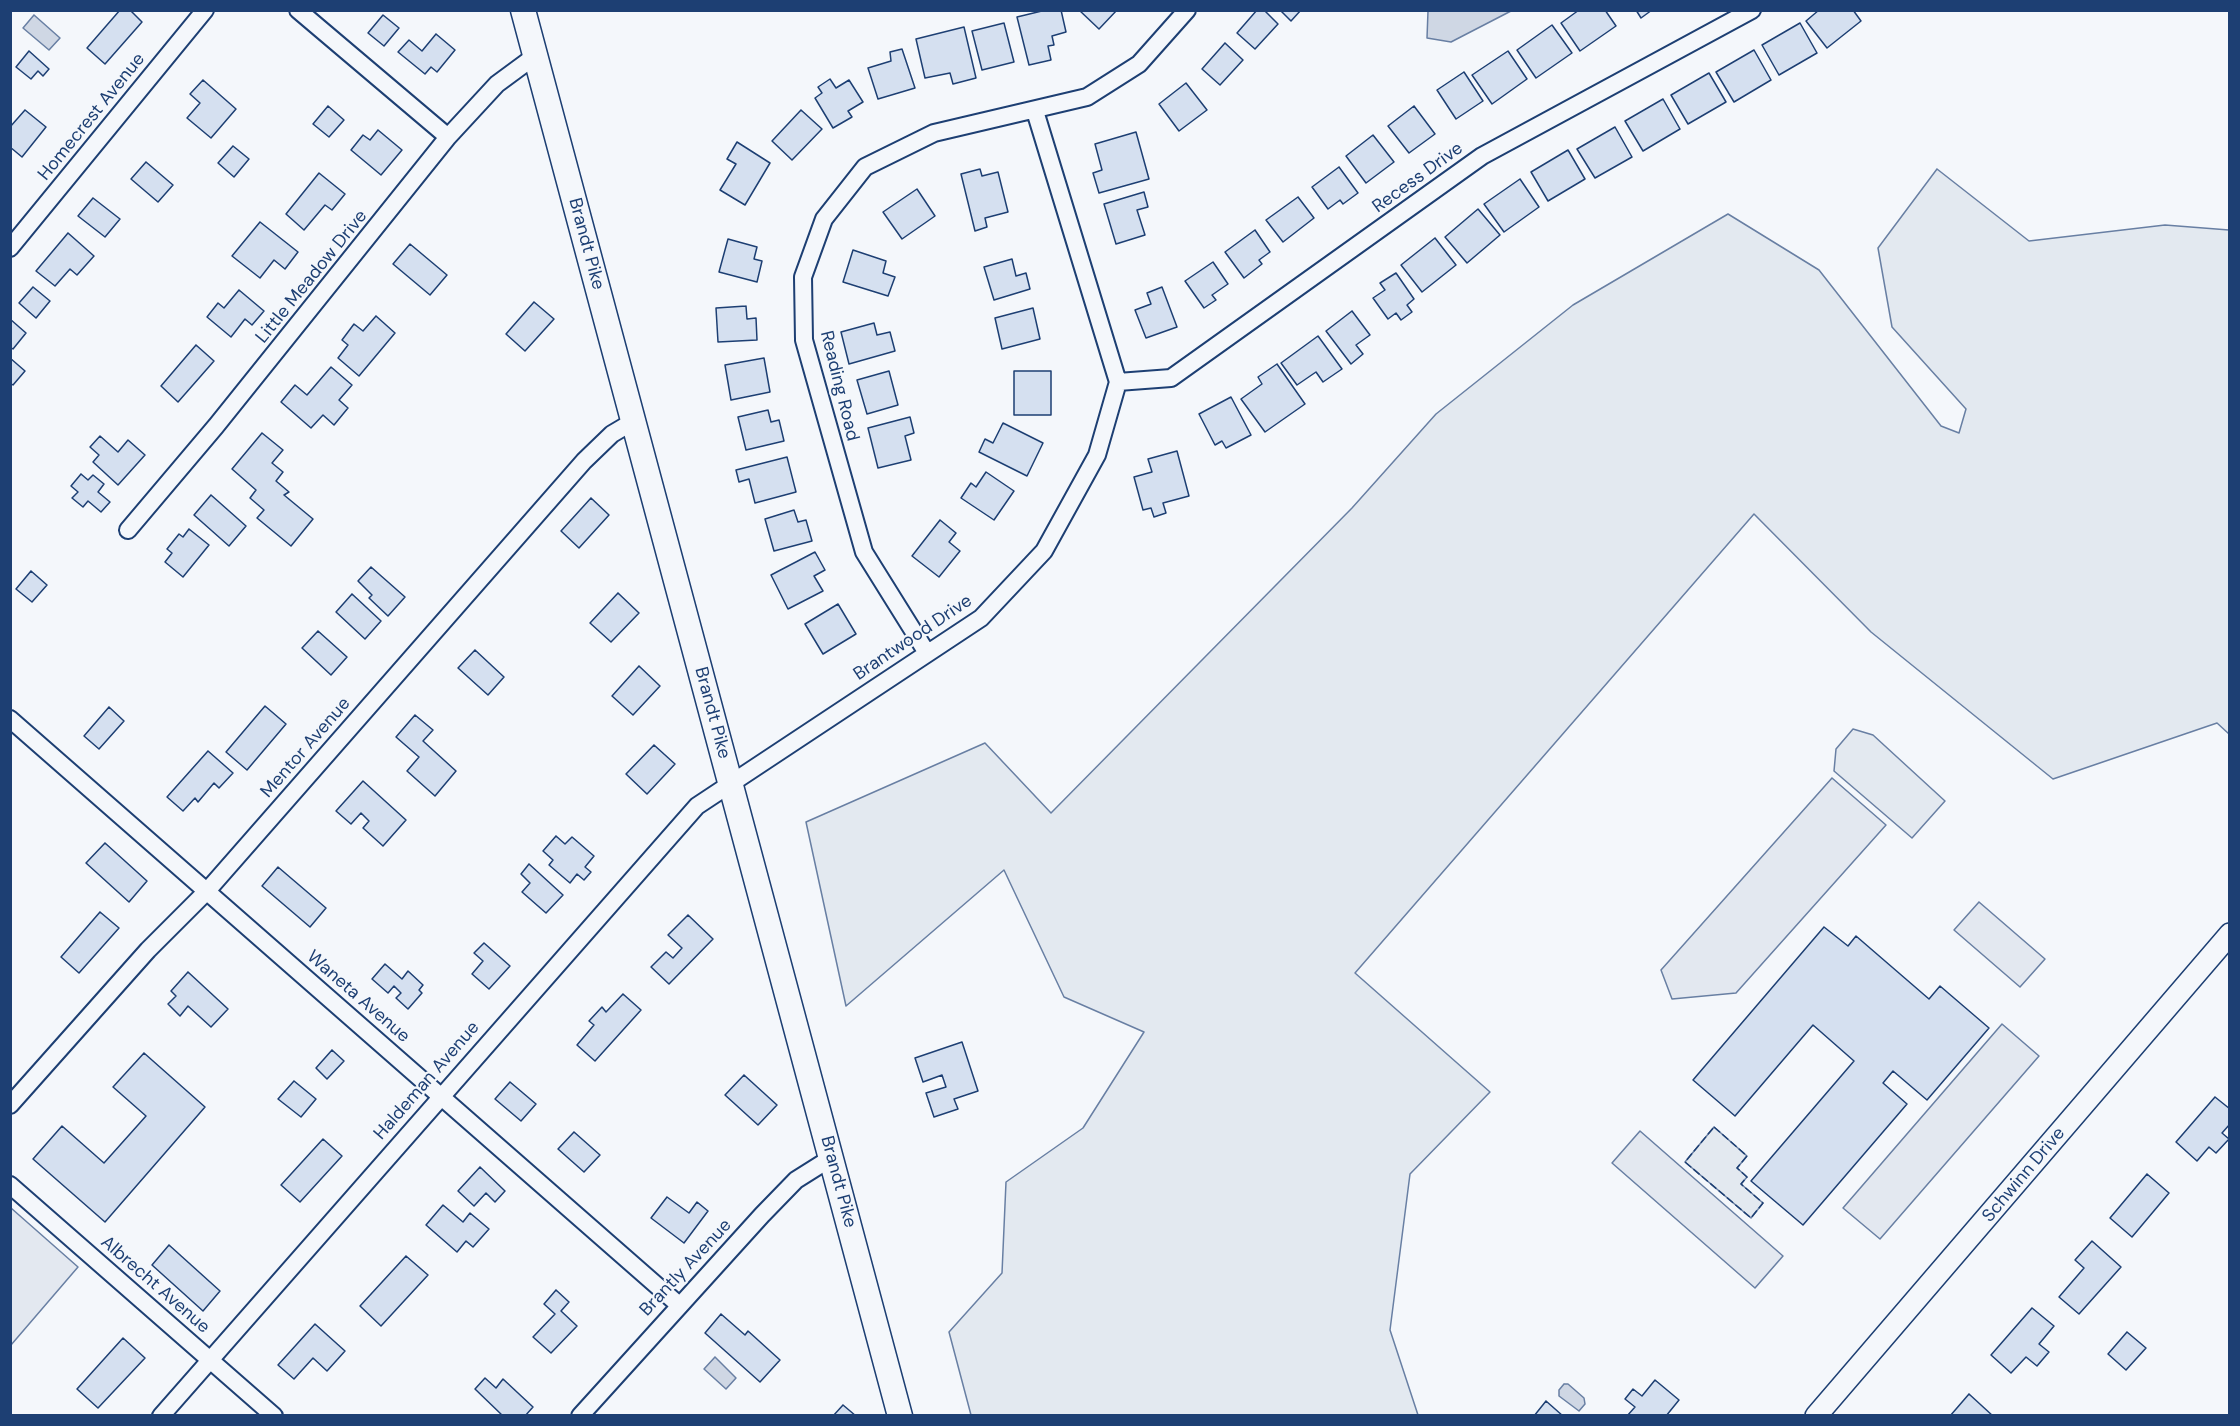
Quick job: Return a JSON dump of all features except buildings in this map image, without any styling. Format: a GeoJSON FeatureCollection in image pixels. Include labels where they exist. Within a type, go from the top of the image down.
{"type":"FeatureCollection","features":[{"type":"Feature","properties":{"kind":"main road","name":"Brandt Pike"},"geometry":{"type":"LineString","coordinates":[[523,10],[900,1416]]}},
{"type":"Feature","properties":{"kind":"street","name":"Homecrest Avenue"},"geometry":{"type":"LineString","coordinates":[[10,248],[205,10]]}},
{"type":"Feature","properties":{"kind":"street"},"geometry":{"type":"LineString","coordinates":[[298,10],[448,137]]}},
{"type":"Feature","properties":{"kind":"street","name":"Reading Road"},"geometry":{"type":"LineString","coordinates":[[927,653],[864,552],[804,340],[803,277],[824,219],[865,167],[934,133],[1087,97],[1139,64],[1187,10]]}},
{"type":"Feature","properties":{"kind":"street","name":"Recess Drive"},"geometry":{"type":"LineString","coordinates":[[1118,382],[1172,378],[1482,156],[1752,10]]}},
{"type":"Feature","properties":{"kind":"street","name":"Little Meadow Drive"},"geometry":{"type":"LineString","coordinates":[[128,530],[216,426],[448,137],[497,84],[535,56]]}},
{"type":"Feature","properties":{"kind":"street"},"geometry":{"type":"LineString","coordinates":[[1035,111],[1118,382]]}},
{"type":"Feature","properties":{"kind":"street","name":"Brantwood Drive"},"geometry":{"type":"LineString","coordinates":[[731,783],[981,618],[1044,551],[1097,455],[1118,382]]}},
{"type":"Feature","properties":{"kind":"street","name":"Mentor Avenue"},"geometry":{"type":"LineString","coordinates":[[10,1105],[148,950],[207,891],[585,461],[612,434],[634,422]]}},
{"type":"Feature","properties":{"kind":"street","name":"Waneta Avenue"},"geometry":{"type":"LineString","coordinates":[[10,719],[679,1305]]}},
{"type":"Feature","properties":{"kind":"street","name":"Haldeman Avenue"},"geometry":{"type":"LineString","coordinates":[[160,1416],[440,1095],[697,806],[731,783]]}},
{"type":"Feature","properties":{"kind":"street","name":"Schwinn Drive"},"geometry":{"type":"LineString","coordinates":[[1816,1416],[2229,933]]}},
{"type":"Feature","properties":{"kind":"street","name":"Brantly Avenue"},"geometry":{"type":"LineString","coordinates":[[580,1416],[679,1305],[796,1180],[831,1158]]}},
{"type":"Feature","properties":{"kind":"street","name":"Albrecht Avenue"},"geometry":{"type":"LineString","coordinates":[[10,1185],[274,1416]]}},
{"type":"Feature","properties":{"kind":"shaded area"},"geometry":{"type":"Polygon","coordinates":[[[1428,10],[1511,11],[1451,42],[1427,38],[1428,10]]]}},
{"type":"Feature","properties":{"kind":"shaded area"},"geometry":{"type":"Polygon","coordinates":[[[34,15],[60,38],[49,50],[23,28],[34,15]]]}},
{"type":"Feature","properties":{"kind":"shaded area"},"geometry":{"type":"Polygon","coordinates":[[[1937,169],[2029,241],[2165,225],[2229,230],[2229,734],[2217,723],[2053,779],[1871,632],[1754,514],[1355,973],[1490,1092],[1410,1174],[1390,1330],[1418,1415],[971,1415],[949,1332],[1002,1273],[1006,1182],[1083,1128],[1144,1032],[1064,997],[1004,870],[846,1006],[806,822],[985,743],[1051,813],[1352,508],[1436,414],[1573,305],[1728,214],[1819,270],[1941,426],[1959,433],[1966,409],[1892,327],[1878,248],[1937,169]]]}},
{"type":"Feature","properties":{"kind":"shaded area"},"geometry":{"type":"Polygon","coordinates":[[[1853,729],[1873,735],[1945,801],[1912,838],[1834,771],[1836,749],[1853,729]]]}},
{"type":"Feature","properties":{"kind":"shaded area"},"geometry":{"type":"Polygon","coordinates":[[[1832,778],[1886,825],[1736,993],[1672,999],[1661,970],[1832,778]]]}},
{"type":"Feature","properties":{"kind":"shaded area"},"geometry":{"type":"Polygon","coordinates":[[[1979,902],[2045,959],[2020,987],[1954,930],[1979,902]]]}},
{"type":"Feature","properties":{"kind":"shaded area"},"geometry":{"type":"Polygon","coordinates":[[[2002,1024],[2039,1056],[1880,1239],[1843,1208],[2002,1024]]]}},
{"type":"Feature","properties":{"kind":"shaded area"},"geometry":{"type":"Polygon","coordinates":[[[1714,1127],[1747,1156],[1737,1168],[1747,1177],[1741,1184],[1763,1203],[1751,1218],[1685,1162],[1714,1127]]]}},
{"type":"Feature","properties":{"kind":"shaded area"},"geometry":{"type":"Polygon","coordinates":[[[1640,1131],[1783,1256],[1755,1288],[1612,1163],[1640,1131]]]}},
{"type":"Feature","properties":{"kind":"shaded area"},"geometry":{"type":"Polygon","coordinates":[[[11,1208],[78,1267],[11,1345],[11,1208]]]}},
{"type":"Feature","properties":{"kind":"shaded area"},"geometry":{"type":"Polygon","coordinates":[[[715,1357],[736,1378],[726,1389],[704,1369],[715,1357]]]}},
{"type":"Feature","properties":{"kind":"shaded area"},"geometry":{"type":"Polygon","coordinates":[[[1564,1384],[1568,1384],[1584,1398],[1585,1404],[1579,1411],[1559,1396],[1559,1390],[1564,1384]]]}},
{"type":"Feature","properties":{"kind":"fence"},"geometry":{"type":"LineString","coordinates":[[1714,1127],[1747,1156],[1737,1168],[1747,1177],[1741,1184],[1763,1203],[1751,1218],[1685,1162],[1714,1127]]}}]}
